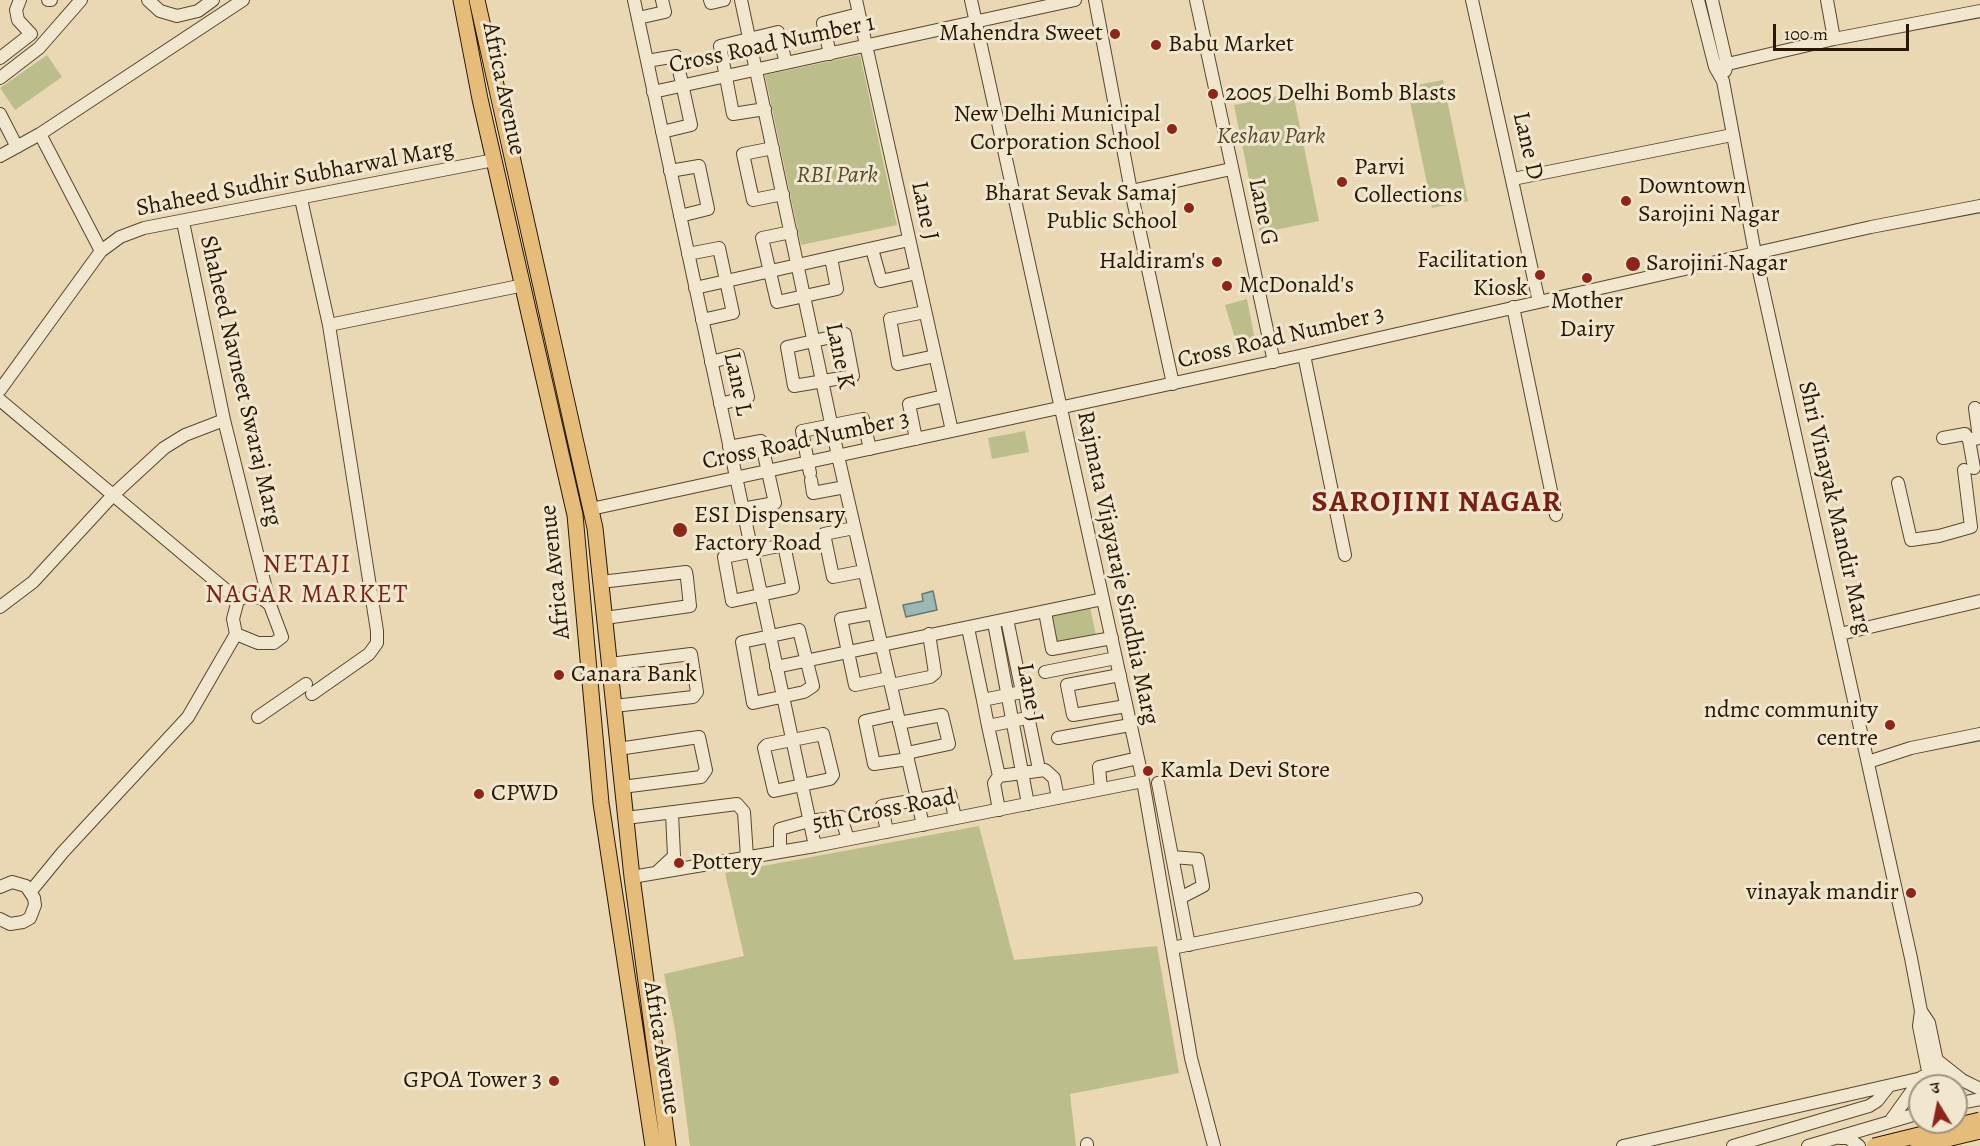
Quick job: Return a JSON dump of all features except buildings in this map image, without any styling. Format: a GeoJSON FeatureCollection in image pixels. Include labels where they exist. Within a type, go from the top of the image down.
{"type":"FeatureCollection","features":[{"type":"Feature","properties":{"kind":"main road","name":"Africa Avenue"},"geometry":{"type":"LineString","coordinates":[[461,0],[494,160],[575,515],[602,803],[653,1146]]}},
{"type":"Feature","properties":{"kind":"main road","name":"Africa Avenue"},"geometry":{"type":"LineString","coordinates":[[477,0],[591,509],[601,582],[632,877],[668,1146]]}},
{"type":"Feature","properties":{"kind":"main road"},"geometry":{"type":"LineString","coordinates":[[1874,1146],[1980,1120]]}},
{"type":"Feature","properties":{"kind":"main road"},"geometry":{"type":"LineString","coordinates":[[1918,1146],[1980,1131]]}},
{"type":"Feature","properties":{"kind":"street"},"geometry":{"type":"LineString","coordinates":[[0,58],[31,34],[18,20],[15,10],[20,0]]}},
{"type":"Feature","properties":{"kind":"street"},"geometry":{"type":"LineString","coordinates":[[0,78],[39,48],[81,0]]}},
{"type":"Feature","properties":{"kind":"street"},"geometry":{"type":"LineString","coordinates":[[148,0],[159,10],[177,16],[198,11],[213,0]]}},
{"type":"Feature","properties":{"kind":"street"},"geometry":{"type":"LineString","coordinates":[[0,156],[40,134],[243,0]]}},
{"type":"Feature","properties":{"kind":"street","name":"Lane L"},"geometry":{"type":"LineString","coordinates":[[634,0],[815,846]]}},
{"type":"Feature","properties":{"kind":"street"},"geometry":{"type":"LineString","coordinates":[[638,18],[665,12],[663,0]]}},
{"type":"Feature","properties":{"kind":"street"},"geometry":{"type":"LineString","coordinates":[[710,0],[711,3],[724,0]]}},
{"type":"Feature","properties":{"kind":"street","name":"Lane K"},"geometry":{"type":"LineString","coordinates":[[741,0],[831,425],[923,825]]}},
{"type":"Feature","properties":{"kind":"street","name":"Lane J"},"geometry":{"type":"LineString","coordinates":[[856,0],[952,431]]}},
{"type":"Feature","properties":{"kind":"street","name":"Rajmata Vijayaraje Sindhia Marg"},"geometry":{"type":"LineString","coordinates":[[971,0],[1143,781],[1191,1058],[1214,1146]]}},
{"type":"Feature","properties":{"kind":"street","name":"Cross Road Number 1"},"geometry":{"type":"LineString","coordinates":[[653,92],[1075,0]]}},
{"type":"Feature","properties":{"kind":"street"},"geometry":{"type":"LineString","coordinates":[[1095,0],[1131,191],[1173,384]]}},
{"type":"Feature","properties":{"kind":"street","name":"Lane G"},"geometry":{"type":"LineString","coordinates":[[1196,0],[1274,362]]}},
{"type":"Feature","properties":{"kind":"street","name":"Lane D"},"geometry":{"type":"LineString","coordinates":[[1472,0],[1539,302]]}},
{"type":"Feature","properties":{"kind":"street"},"geometry":{"type":"LineString","coordinates":[[1698,0],[1721,66]]}},
{"type":"Feature","properties":{"kind":"street"},"geometry":{"type":"LineString","coordinates":[[1712,0],[1721,66]]}},
{"type":"Feature","properties":{"kind":"street"},"geometry":{"type":"LineString","coordinates":[[1827,0],[1834,39]]}},
{"type":"Feature","properties":{"kind":"street"},"geometry":{"type":"LineString","coordinates":[[1721,66],[1834,39],[1980,10]]}},
{"type":"Feature","properties":{"kind":"street"},"geometry":{"type":"LineString","coordinates":[[830,54],[823,22],[859,14]]}},
{"type":"Feature","properties":{"kind":"street"},"geometry":{"type":"LineString","coordinates":[[765,109],[733,114],[720,46],[778,32],[786,63]]}},
{"type":"Feature","properties":{"kind":"street"},"geometry":{"type":"LineString","coordinates":[[647,61],[676,56],[683,85],[691,125],[662,132]]}},
{"type":"Feature","properties":{"kind":"street","name":"Shri Vinayak Mandir Marg"},"geometry":{"type":"LineString","coordinates":[[1721,66],[1755,254],[1921,1011],[1919,1026],[1925,1074]]}},
{"type":"Feature","properties":{"kind":"street"},"geometry":{"type":"LineString","coordinates":[[0,114],[17,147]]}},
{"type":"Feature","properties":{"kind":"street"},"geometry":{"type":"LineString","coordinates":[[40,134],[101,251]]}},
{"type":"Feature","properties":{"kind":"street"},"geometry":{"type":"LineString","coordinates":[[1513,179],[1732,135]]}},
{"type":"Feature","properties":{"kind":"street"},"geometry":{"type":"LineString","coordinates":[[773,148],[744,154],[753,200],[783,194]]}},
{"type":"Feature","properties":{"kind":"street","name":"Shaheed Sudhir Subharwal Marg"},"geometry":{"type":"LineString","coordinates":[[0,390],[101,251],[120,237],[140,229],[494,160]]}},
{"type":"Feature","properties":{"kind":"street"},"geometry":{"type":"LineString","coordinates":[[670,171],[699,166],[708,209],[680,216]]}},
{"type":"Feature","properties":{"kind":"street"},"geometry":{"type":"LineString","coordinates":[[1131,191],[1231,169]]}},
{"type":"Feature","properties":{"kind":"street"},"geometry":{"type":"LineString","coordinates":[[258,717],[369,654],[376,644],[377,631],[329,325],[301,199]]}},
{"type":"Feature","properties":{"kind":"street","name":"Cross Road Number 3"},"geometry":{"type":"LineString","coordinates":[[591,509],[767,471],[810,472],[838,456],[1304,356],[1513,307],[1980,206]]}},
{"type":"Feature","properties":{"kind":"street","name":"Shaheed Navneet Swaraj Marg"},"geometry":{"type":"LineString","coordinates":[[183,222],[224,420],[270,605],[282,632],[280,641],[258,644],[236,634]]}},
{"type":"Feature","properties":{"kind":"street"},"geometry":{"type":"LineString","coordinates":[[791,232],[762,238],[777,302],[837,288],[831,258]]}},
{"type":"Feature","properties":{"kind":"street"},"geometry":{"type":"LineString","coordinates":[[695,288],[909,240]]}},
{"type":"Feature","properties":{"kind":"street"},"geometry":{"type":"LineString","coordinates":[[688,254],[719,248],[733,313],[702,320]]}},
{"type":"Feature","properties":{"kind":"street"},"geometry":{"type":"LineString","coordinates":[[872,249],[881,281],[916,273]]}},
{"type":"Feature","properties":{"kind":"street"},"geometry":{"type":"LineString","coordinates":[[329,325],[524,285]]}},
{"type":"Feature","properties":{"kind":"street"},"geometry":{"type":"LineString","coordinates":[[1513,307],[1556,514]]}},
{"type":"Feature","properties":{"kind":"street"},"geometry":{"type":"LineString","coordinates":[[925,312],[890,319],[898,364],[935,356]]}},
{"type":"Feature","properties":{"kind":"street"},"geometry":{"type":"LineString","coordinates":[[846,334],[853,376],[794,386],[787,347],[814,339],[846,334]]}},
{"type":"Feature","properties":{"kind":"street"},"geometry":{"type":"LineString","coordinates":[[711,362],[738,355],[748,397],[720,404]]}},
{"type":"Feature","properties":{"kind":"street"},"geometry":{"type":"LineString","coordinates":[[1304,356],[1345,555]]}},
{"type":"Feature","properties":{"kind":"street"},"geometry":{"type":"LineString","coordinates":[[916,439],[909,404],[944,396]]}},
{"type":"Feature","properties":{"kind":"street"},"geometry":{"type":"LineString","coordinates":[[0,400],[238,600]]}},
{"type":"Feature","properties":{"kind":"street"},"geometry":{"type":"LineString","coordinates":[[1899,483],[1911,540],[1939,537],[1971,527],[1969,469],[1976,439],[1975,408]]}},
{"type":"Feature","properties":{"kind":"street"},"geometry":{"type":"LineString","coordinates":[[845,487],[813,493],[802,431],[863,419],[870,449]]}},
{"type":"Feature","properties":{"kind":"street"},"geometry":{"type":"LineString","coordinates":[[0,607],[33,582],[114,494],[175,440],[224,420]]}},
{"type":"Feature","properties":{"kind":"street"},"geometry":{"type":"LineString","coordinates":[[1943,438],[1967,434],[1976,439]]}},
{"type":"Feature","properties":{"kind":"street"},"geometry":{"type":"LineString","coordinates":[[729,447],[761,441],[775,502],[742,509]]}},
{"type":"Feature","properties":{"kind":"street"},"geometry":{"type":"LineString","coordinates":[[854,528],[824,534],[832,577],[864,571]]}},
{"type":"Feature","properties":{"kind":"street"},"geometry":{"type":"LineString","coordinates":[[784,545],[793,588],[732,601],[724,557],[751,552],[784,545]]}},
{"type":"Feature","properties":{"kind":"street"},"geometry":{"type":"LineString","coordinates":[[601,582],[686,572],[687,578],[690,606],[605,618]]}},
{"type":"Feature","properties":{"kind":"street"},"geometry":{"type":"LineString","coordinates":[[238,600],[250,595],[263,599],[270,605]]}},
{"type":"Feature","properties":{"kind":"street"},"geometry":{"type":"LineString","coordinates":[[776,667],[1103,599]]}},
{"type":"Feature","properties":{"kind":"street"},"geometry":{"type":"LineString","coordinates":[[31,891],[63,852],[188,717],[236,634],[233,619],[238,600]]}},
{"type":"Feature","properties":{"kind":"street"},"geometry":{"type":"LineString","coordinates":[[1840,634],[1980,601]]}},
{"type":"Feature","properties":{"kind":"street"},"geometry":{"type":"LineString","coordinates":[[1045,612],[1052,649],[1112,638]]}},
{"type":"Feature","properties":{"kind":"street"},"geometry":{"type":"LineString","coordinates":[[874,613],[841,619],[855,685],[935,674],[929,634]]}},
{"type":"Feature","properties":{"kind":"street"},"geometry":{"type":"LineString","coordinates":[[1007,620],[1022,692],[1025,694],[1038,769]]}},
{"type":"Feature","properties":{"kind":"street","name":"Lane J"},"geometry":{"type":"LineString","coordinates":[[994,622],[1028,804]]}},
{"type":"Feature","properties":{"kind":"street"},"geometry":{"type":"LineString","coordinates":[[968,628],[999,776]]}},
{"type":"Feature","properties":{"kind":"street"},"geometry":{"type":"LineString","coordinates":[[799,630],[807,660],[813,686],[804,692],[756,703],[751,700],[742,642],[799,630]]}},
{"type":"Feature","properties":{"kind":"street"},"geometry":{"type":"LineString","coordinates":[[610,664],[691,654],[697,692],[693,697],[614,706]]}},
{"type":"Feature","properties":{"kind":"street"},"geometry":{"type":"LineString","coordinates":[[1045,672],[1116,658]]}},
{"type":"Feature","properties":{"kind":"street"},"geometry":{"type":"LineString","coordinates":[[1120,675],[1067,685],[1073,715],[1126,706]]}},
{"type":"Feature","properties":{"kind":"street"},"geometry":{"type":"LineString","coordinates":[[983,700],[1022,692]]}},
{"type":"Feature","properties":{"kind":"street"},"geometry":{"type":"LineString","coordinates":[[942,715],[949,744],[907,756],[874,764],[865,721],[942,715]]}},
{"type":"Feature","properties":{"kind":"street"},"geometry":{"type":"LineString","coordinates":[[988,726],[1028,716]]}},
{"type":"Feature","properties":{"kind":"street"},"geometry":{"type":"LineString","coordinates":[[1058,738],[1130,724]]}},
{"type":"Feature","properties":{"kind":"street"},"geometry":{"type":"LineString","coordinates":[[823,734],[833,775],[830,778],[802,786],[774,791],[764,748],[792,740],[823,734]]}},
{"type":"Feature","properties":{"kind":"street"},"geometry":{"type":"LineString","coordinates":[[1868,762],[1911,748],[1980,734]]}},
{"type":"Feature","properties":{"kind":"street"},"geometry":{"type":"LineString","coordinates":[[618,749],[699,737],[706,770],[701,777],[622,787]]}},
{"type":"Feature","properties":{"kind":"street"},"geometry":{"type":"LineString","coordinates":[[1101,789],[1099,767],[1138,758]]}},
{"type":"Feature","properties":{"kind":"street"},"geometry":{"type":"LineString","coordinates":[[999,810],[994,783],[999,776],[1038,769],[1052,774],[1058,798]]}},
{"type":"Feature","properties":{"kind":"street","name":"5th Cross Road"},"geometry":{"type":"LineString","coordinates":[[632,877],[815,846],[1143,781]]}},
{"type":"Feature","properties":{"kind":"street"},"geometry":{"type":"LineString","coordinates":[[1158,783],[1189,945]]}},
{"type":"Feature","properties":{"kind":"street"},"geometry":{"type":"LineString","coordinates":[[887,832],[882,806],[950,794],[955,818]]}},
{"type":"Feature","properties":{"kind":"street"},"geometry":{"type":"LineString","coordinates":[[626,818],[737,804],[742,806],[747,857]]}},
{"type":"Feature","properties":{"kind":"street"},"geometry":{"type":"LineString","coordinates":[[657,873],[674,856],[672,813]]}},
{"type":"Feature","properties":{"kind":"street"},"geometry":{"type":"LineString","coordinates":[[780,852],[780,829],[810,821],[841,817],[848,839]]}},
{"type":"Feature","properties":{"kind":"street"},"geometry":{"type":"LineString","coordinates":[[1172,857],[1198,859],[1202,877],[1203,886],[1180,898]]}},
{"type":"Feature","properties":{"kind":"street"},"geometry":{"type":"LineString","coordinates":[[0,887],[12,882],[26,886],[31,891],[35,905],[30,918],[17,924],[1,922]]}},
{"type":"Feature","properties":{"kind":"street"},"geometry":{"type":"LineString","coordinates":[[1172,948],[1416,899]]}},
{"type":"Feature","properties":{"kind":"street"},"geometry":{"type":"LineString","coordinates":[[1921,1011],[1929,1023],[1940,1074]]}},
{"type":"Feature","properties":{"kind":"street"},"geometry":{"type":"LineString","coordinates":[[1938,1061],[1979,1090]]}},
{"type":"Feature","properties":{"kind":"street"},"geometry":{"type":"LineString","coordinates":[[1623,1146],[1908,1082]]}},
{"type":"Feature","properties":{"kind":"street"},"geometry":{"type":"LineString","coordinates":[[1733,1146],[1869,1106],[1877,1101],[1888,1087]]}},
{"type":"Feature","properties":{"kind":"street"},"geometry":{"type":"LineString","coordinates":[[1892,1120],[1908,1100]]}},
{"type":"Feature","properties":{"kind":"street"},"geometry":{"type":"LineString","coordinates":[[1808,1146],[1908,1116]]}},
{"type":"Feature","properties":{"kind":"street"},"geometry":{"type":"LineString","coordinates":[[1839,1138],[1848,1138],[1859,1146]]}},
{"type":"Feature","properties":{"kind":"green space"},"geometry":{"type":"Polygon","coordinates":[[[47,55],[62,77],[15,110],[0,88],[47,55]]]}},
{"type":"Feature","properties":{"kind":"green space","name":"RBI Park"},"geometry":{"type":"Polygon","coordinates":[[[860,55],[897,225],[801,245],[765,75],[860,55]]]}},
{"type":"Feature","properties":{"kind":"green space"},"geometry":{"type":"Polygon","coordinates":[[[1443,80],[1468,201],[1432,208],[1407,87],[1443,80]]]}},
{"type":"Feature","properties":{"kind":"green space","name":"Keshav Park"},"geometry":{"type":"Polygon","coordinates":[[[1293,93],[1319,221],[1260,233],[1234,105],[1293,93]]]}},
{"type":"Feature","properties":{"kind":"green space"},"geometry":{"type":"Polygon","coordinates":[[[1247,299],[1257,351],[1240,355],[1225,305],[1247,299]]]}},
{"type":"Feature","properties":{"kind":"green space"},"geometry":{"type":"Polygon","coordinates":[[[1025,431],[1029,452],[992,459],[988,438],[1025,431]]]}},
{"type":"Feature","properties":{"kind":"green space"},"geometry":{"type":"Polygon","coordinates":[[[1090,607],[1096,635],[1055,643],[1050,615],[1090,607]]]}},
{"type":"Feature","properties":{"kind":"green space"},"geometry":{"type":"Polygon","coordinates":[[[979,826],[1014,960],[1157,946],[1179,1073],[1070,1094],[1076,1146],[690,1146],[675,1029],[664,974],[744,956],[725,873],[979,826]]]}},
{"type":"Feature","properties":{"kind":"water"},"geometry":{"type":"Polygon","coordinates":[[[933,591],[937,610],[906,617],[903,605],[923,601],[922,594],[933,591]]]}},
{"type":"Feature","properties":{"kind":"place","name":"Mahendra Sweet"},"geometry":{"type":"Point","coordinates":[1115,34]}},
{"type":"Feature","properties":{"kind":"place","name":"Babu Market"},"geometry":{"type":"Point","coordinates":[1156,45]}},
{"type":"Feature","properties":{"kind":"place","name":"2005 Delhi Bomb Blasts"},"geometry":{"type":"Point","coordinates":[1213,94]}},
{"type":"Feature","properties":{"kind":"place","name":"New Delhi Municipal Corporation School"},"geometry":{"type":"Point","coordinates":[1172,129]}},
{"type":"Feature","properties":{"kind":"place","name":"Parvi Collections"},"geometry":{"type":"Point","coordinates":[1342,182]}},
{"type":"Feature","properties":{"kind":"place","name":"Downtown Sarojini Nagar"},"geometry":{"type":"Point","coordinates":[1626,201]}},
{"type":"Feature","properties":{"kind":"place","name":"Bharat Sevak Samaj Public School"},"geometry":{"type":"Point","coordinates":[1189,208]}},
{"type":"Feature","properties":{"kind":"place","name":"Haldiram's"},"geometry":{"type":"Point","coordinates":[1217,262]}},
{"type":"Feature","properties":{"kind":"place","name":"Sarojini Nagar"},"geometry":{"type":"Point","coordinates":[1633,264]}},
{"type":"Feature","properties":{"kind":"place","name":"Facilitation Kiosk"},"geometry":{"type":"Point","coordinates":[1540,275]}},
{"type":"Feature","properties":{"kind":"place","name":"Mother Dairy"},"geometry":{"type":"Point","coordinates":[1587,278]}},
{"type":"Feature","properties":{"kind":"place","name":"McDonald's"},"geometry":{"type":"Point","coordinates":[1227,286]}},
{"type":"Feature","properties":{"kind":"place","name":"ESI Dispensary Factory Road"},"geometry":{"type":"Point","coordinates":[680,530]}},
{"type":"Feature","properties":{"kind":"place","name":"Canara Bank"},"geometry":{"type":"Point","coordinates":[559,675]}},
{"type":"Feature","properties":{"kind":"place","name":"ndmc community centre"},"geometry":{"type":"Point","coordinates":[1890,725]}},
{"type":"Feature","properties":{"kind":"place","name":"Kamla Devi Store"},"geometry":{"type":"Point","coordinates":[1148,771]}},
{"type":"Feature","properties":{"kind":"place","name":"CPWD"},"geometry":{"type":"Point","coordinates":[479,794]}},
{"type":"Feature","properties":{"kind":"place","name":"Pottery"},"geometry":{"type":"Point","coordinates":[679,863]}},
{"type":"Feature","properties":{"kind":"place","name":"vinayak mandir"},"geometry":{"type":"Point","coordinates":[1911,893]}},
{"type":"Feature","properties":{"kind":"place","name":"GPOA Tower 3"},"geometry":{"type":"Point","coordinates":[554,1081]}},
{"type":"Feature","properties":{"kind":"district","name":"SAROJINI NAGAR"},"geometry":{"type":"Point","coordinates":[1437,504]}},
{"type":"Feature","properties":{"kind":"district","name":"NETAJI NAGAR MARKET"},"geometry":{"type":"Point","coordinates":[307,581]}}]}
